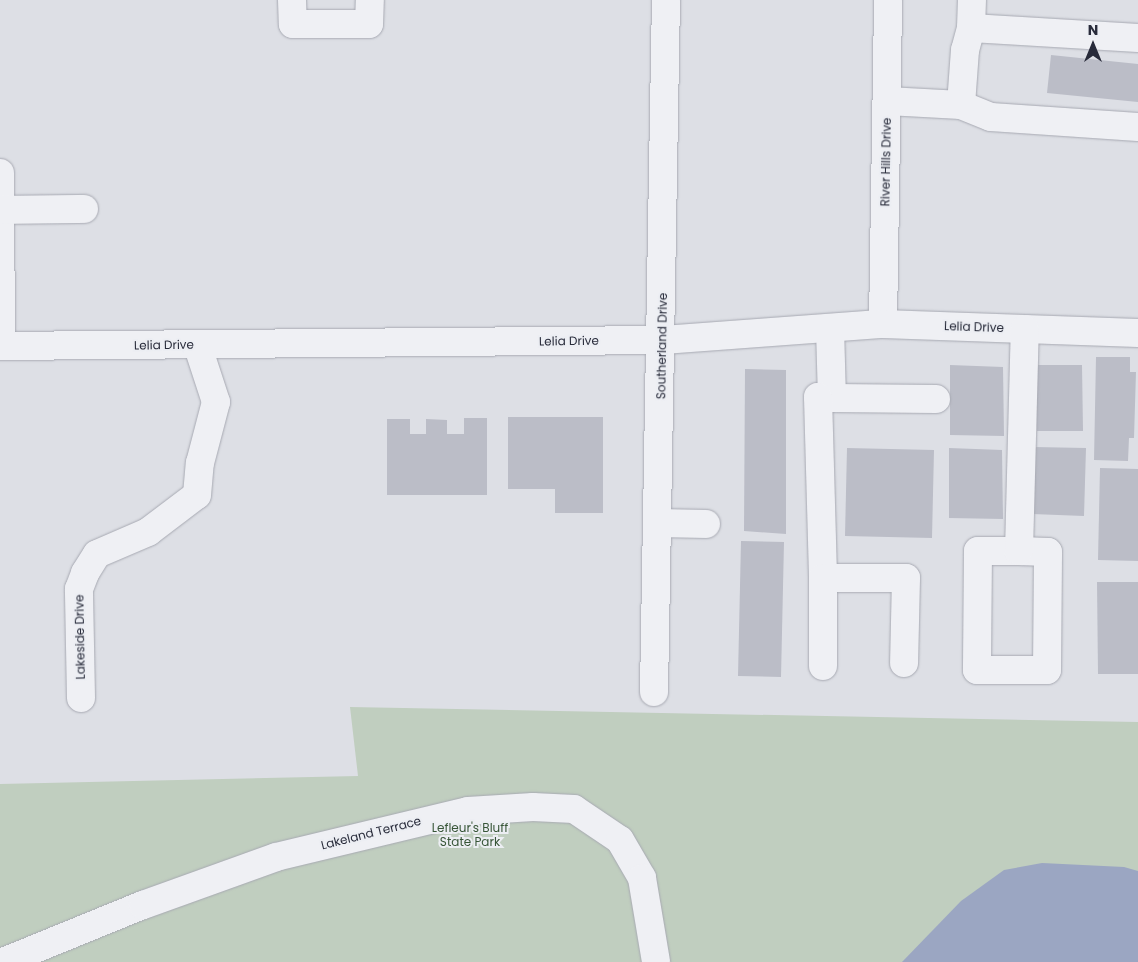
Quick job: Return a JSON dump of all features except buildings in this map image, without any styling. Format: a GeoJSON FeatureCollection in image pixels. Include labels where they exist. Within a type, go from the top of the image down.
{"type":"FeatureCollection","features":[{"type":"Feature","properties":{"kind":"street"},"geometry":{"type":"LineString","coordinates":[[292,0],[293,24],[369,24],[370,0]]}},
{"type":"Feature","properties":{"kind":"street","name":"Southerland Drive"},"geometry":{"type":"LineString","coordinates":[[654,692],[663,340],[666,0]]}},
{"type":"Feature","properties":{"kind":"street","name":"River Hills Drive"},"geometry":{"type":"LineString","coordinates":[[883,324],[888,0]]}},
{"type":"Feature","properties":{"kind":"street"},"geometry":{"type":"LineString","coordinates":[[961,105],[965,50],[971,28],[972,0]]}},
{"type":"Feature","properties":{"kind":"street"},"geometry":{"type":"LineString","coordinates":[[971,28],[1138,38]]}},
{"type":"Feature","properties":{"kind":"street"},"geometry":{"type":"LineString","coordinates":[[887,101],[961,105],[991,117],[1138,127]]}},
{"type":"Feature","properties":{"kind":"street"},"geometry":{"type":"LineString","coordinates":[[0,173],[0,346]]}},
{"type":"Feature","properties":{"kind":"street"},"geometry":{"type":"LineString","coordinates":[[0,210],[84,209]]}},
{"type":"Feature","properties":{"kind":"street","name":"Lelia Drive"},"geometry":{"type":"LineString","coordinates":[[0,346],[663,340],[883,324],[1138,333]]}},
{"type":"Feature","properties":{"kind":"street"},"geometry":{"type":"LineString","coordinates":[[830,328],[832,398]]}},
{"type":"Feature","properties":{"kind":"street"},"geometry":{"type":"LineString","coordinates":[[1019,551],[1025,329]]}},
{"type":"Feature","properties":{"kind":"street","name":"Lakeside Drive"},"geometry":{"type":"LineString","coordinates":[[81,698],[79,589],[85,573],[97,554],[148,532],[197,495],[200,463],[216,402],[197,344]]}},
{"type":"Feature","properties":{"kind":"street"},"geometry":{"type":"LineString","coordinates":[[823,666],[823,578],[818,397],[936,399]]}},
{"type":"Feature","properties":{"kind":"street"},"geometry":{"type":"LineString","coordinates":[[658,523],[706,524]]}},
{"type":"Feature","properties":{"kind":"street"},"geometry":{"type":"LineString","coordinates":[[978,551],[1019,551],[1048,552],[1047,670],[977,670],[978,551]]}},
{"type":"Feature","properties":{"kind":"street"},"geometry":{"type":"LineString","coordinates":[[823,578],[906,578],[904,663]]}},
{"type":"Feature","properties":{"kind":"street","name":"Lakeland Terrace"},"geometry":{"type":"LineString","coordinates":[[3,962],[143,904],[276,857],[468,811],[534,808],[574,809],[620,840],[642,878],[656,962]]}},
{"type":"Feature","properties":{"kind":"green space","name":"Lefleur's Bluff State Park"},"geometry":{"type":"Polygon","coordinates":[[[350,707],[1138,722],[1138,962],[0,962],[0,784],[358,776],[350,707]]]}},
{"type":"Feature","properties":{"kind":"water"},"geometry":{"type":"Polygon","coordinates":[[[1042,863],[1124,867],[1138,871],[1138,962],[902,962],[961,901],[1004,870],[1042,863]]]}}]}
